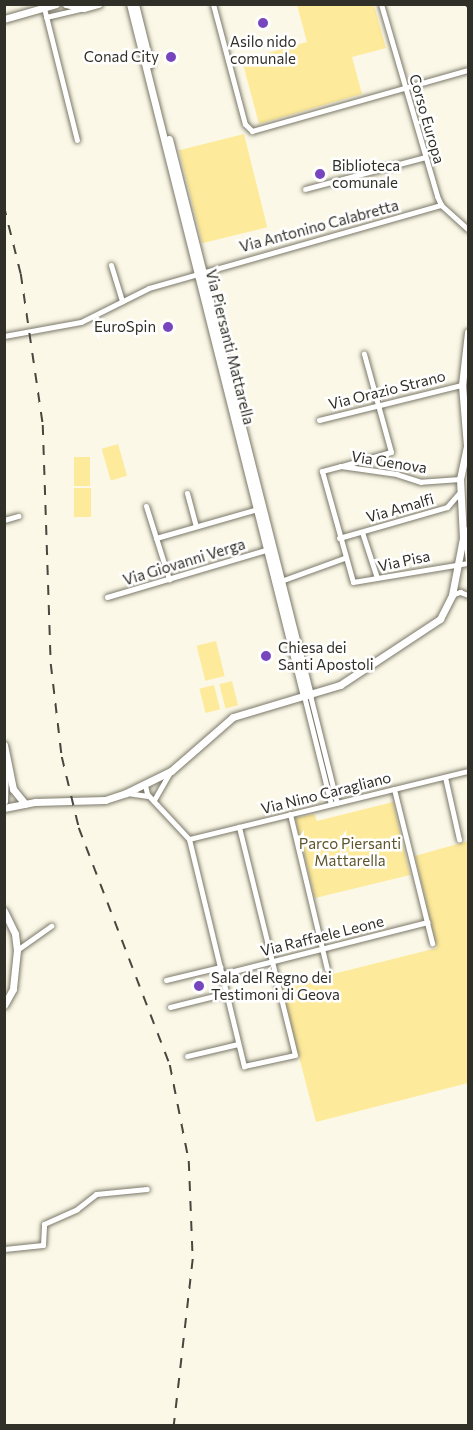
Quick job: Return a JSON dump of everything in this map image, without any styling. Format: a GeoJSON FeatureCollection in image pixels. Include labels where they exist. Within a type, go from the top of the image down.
{"type":"FeatureCollection","features":[{"type":"Feature","properties":{"kind":"street"},"geometry":{"type":"LineString","coordinates":[[4,19],[56,4]]}},
{"type":"Feature","properties":{"kind":"street"},"geometry":{"type":"LineString","coordinates":[[66,4],[84,8]]}},
{"type":"Feature","properties":{"kind":"street"},"geometry":{"type":"LineString","coordinates":[[46,17],[98,4]]}},
{"type":"Feature","properties":{"kind":"street","name":"Via Piersanti Mattarella"},"geometry":{"type":"LineString","coordinates":[[130,4],[266,520],[270,548],[307,695]]}},
{"type":"Feature","properties":{"kind":"street","name":"Via Piersanti Mattarella"},"geometry":{"type":"LineString","coordinates":[[135,4],[256,509],[270,548]]}},
{"type":"Feature","properties":{"kind":"street"},"geometry":{"type":"LineString","coordinates":[[213,4],[249,129],[468,70]]}},
{"type":"Feature","properties":{"kind":"street","name":"Corso Europa"},"geometry":{"type":"LineString","coordinates":[[381,4],[441,205],[468,229]]}},
{"type":"Feature","properties":{"kind":"street"},"geometry":{"type":"LineString","coordinates":[[44,8],[77,140]]}},
{"type":"Feature","properties":{"kind":"street"},"geometry":{"type":"LineString","coordinates":[[306,189],[425,157]]}},
{"type":"Feature","properties":{"kind":"street","name":"Via Antonino Calabretta"},"geometry":{"type":"LineString","coordinates":[[4,336],[81,322],[122,301],[201,273],[441,205]]}},
{"type":"Feature","properties":{"kind":"street"},"geometry":{"type":"LineString","coordinates":[[111,265],[122,301]]}},
{"type":"Feature","properties":{"kind":"street"},"geometry":{"type":"LineString","coordinates":[[460,561],[468,563],[460,479],[467,446],[462,385],[468,332]]}},
{"type":"Feature","properties":{"kind":"street"},"geometry":{"type":"LineString","coordinates":[[341,466],[391,453],[364,354]]}},
{"type":"Feature","properties":{"kind":"street","name":"Via Orazio Strano"},"geometry":{"type":"LineString","coordinates":[[319,420],[462,385]]}},
{"type":"Feature","properties":{"kind":"street","name":"Via Genova"},"geometry":{"type":"LineString","coordinates":[[353,582],[344,558],[322,471],[341,466],[397,474],[421,482],[460,479]]}},
{"type":"Feature","properties":{"kind":"street","name":"Via Amalfi"},"geometry":{"type":"LineString","coordinates":[[339,538],[447,507],[460,492]]}},
{"type":"Feature","properties":{"kind":"street"},"geometry":{"type":"LineString","coordinates":[[186,493],[196,526]]}},
{"type":"Feature","properties":{"kind":"street"},"geometry":{"type":"LineString","coordinates":[[146,506],[169,579]]}},
{"type":"Feature","properties":{"kind":"street"},"geometry":{"type":"LineString","coordinates":[[156,538],[256,509],[266,520]]}},
{"type":"Feature","properties":{"kind":"street"},"geometry":{"type":"LineString","coordinates":[[4,520],[18,516]]}},
{"type":"Feature","properties":{"kind":"street"},"geometry":{"type":"LineString","coordinates":[[4,746],[9,807],[99,800],[126,793],[147,784],[171,771],[233,717],[340,685],[444,614],[452,595],[460,561],[463,519]]}},
{"type":"Feature","properties":{"kind":"street"},"geometry":{"type":"LineString","coordinates":[[362,532],[376,578]]}},
{"type":"Feature","properties":{"kind":"street","name":"Via Giovanni Verga"},"geometry":{"type":"LineString","coordinates":[[107,597],[270,548]]}},
{"type":"Feature","properties":{"kind":"street"},"geometry":{"type":"LineString","coordinates":[[278,582],[344,558]]}},
{"type":"Feature","properties":{"kind":"street","name":"Via Pisa"},"geometry":{"type":"LineString","coordinates":[[353,582],[460,561]]}},
{"type":"Feature","properties":{"kind":"street"},"geometry":{"type":"LineString","coordinates":[[452,595],[460,592],[468,595]]}},
{"type":"Feature","properties":{"kind":"street"},"geometry":{"type":"LineString","coordinates":[[307,695],[334,804]]}},
{"type":"Feature","properties":{"kind":"street"},"geometry":{"type":"LineString","coordinates":[[4,764],[9,796]]}},
{"type":"Feature","properties":{"kind":"street"},"geometry":{"type":"LineString","coordinates":[[153,798],[171,771]]}},
{"type":"Feature","properties":{"kind":"street","name":"Via Nino Caragliano"},"geometry":{"type":"LineString","coordinates":[[189,839],[468,771]]}},
{"type":"Feature","properties":{"kind":"street"},"geometry":{"type":"LineString","coordinates":[[445,777],[459,839]]}},
{"type":"Feature","properties":{"kind":"street"},"geometry":{"type":"LineString","coordinates":[[147,784],[153,798],[189,839],[244,1066],[295,1055],[239,827]]}},
{"type":"Feature","properties":{"kind":"street"},"geometry":{"type":"LineString","coordinates":[[147,784],[156,787],[153,798]]}},
{"type":"Feature","properties":{"kind":"street"},"geometry":{"type":"LineString","coordinates":[[394,789],[432,943]]}},
{"type":"Feature","properties":{"kind":"street"},"geometry":{"type":"LineString","coordinates":[[126,793],[153,798]]}},
{"type":"Feature","properties":{"kind":"street"},"geometry":{"type":"LineString","coordinates":[[9,796],[25,804]]}},
{"type":"Feature","properties":{"kind":"street"},"geometry":{"type":"LineString","coordinates":[[290,814],[327,969]]}},
{"type":"Feature","properties":{"kind":"street"},"geometry":{"type":"LineString","coordinates":[[4,910],[15,934],[17,950],[13,989],[4,1005]]}},
{"type":"Feature","properties":{"kind":"street","name":"Via Raffaele Leone"},"geometry":{"type":"LineString","coordinates":[[222,974],[428,922]]}},
{"type":"Feature","properties":{"kind":"street"},"geometry":{"type":"LineString","coordinates":[[17,950],[51,926]]}},
{"type":"Feature","properties":{"kind":"street"},"geometry":{"type":"LineString","coordinates":[[166,980],[220,967]]}},
{"type":"Feature","properties":{"kind":"street"},"geometry":{"type":"LineString","coordinates":[[170,1007],[226,993]]}},
{"type":"Feature","properties":{"kind":"street"},"geometry":{"type":"LineString","coordinates":[[187,1056],[238,1044]]}},
{"type":"Feature","properties":{"kind":"street"},"geometry":{"type":"LineString","coordinates":[[4,1249],[43,1245],[44,1224],[77,1209],[96,1194],[147,1189]]}},
{"type":"Feature","properties":{"kind":"green space"},"geometry":{"type":"Polygon","coordinates":[[[297,5],[374,5],[386,48],[352,57],[362,94],[259,124],[242,60],[307,42],[297,5]]]}},
{"type":"Feature","properties":{"kind":"green space"},"geometry":{"type":"Polygon","coordinates":[[[244,134],[267,227],[202,243],[179,150],[244,134]]]}},
{"type":"Feature","properties":{"kind":"green space"},"geometry":{"type":"Polygon","coordinates":[[[118,444],[127,476],[111,480],[102,449],[118,444]]]}},
{"type":"Feature","properties":{"kind":"green space"},"geometry":{"type":"Polygon","coordinates":[[[74,457],[90,457],[90,486],[74,486],[74,457]]]}},
{"type":"Feature","properties":{"kind":"green space"},"geometry":{"type":"Polygon","coordinates":[[[74,488],[91,488],[91,517],[74,517],[74,488]]]}},
{"type":"Feature","properties":{"kind":"green space"},"geometry":{"type":"Polygon","coordinates":[[[216,641],[225,676],[205,681],[197,646],[216,641]]]}},
{"type":"Feature","properties":{"kind":"green space"},"geometry":{"type":"Polygon","coordinates":[[[232,681],[238,705],[225,708],[219,684],[232,681]]]}},
{"type":"Feature","properties":{"kind":"green space"},"geometry":{"type":"Polygon","coordinates":[[[214,685],[220,709],[205,713],[199,689],[214,685]]]}},
{"type":"Feature","properties":{"kind":"green space","name":"Parco Piersanti Mattarella"},"geometry":{"type":"Polygon","coordinates":[[[393,802],[410,875],[315,898],[295,818],[314,814],[317,821],[393,802]]]}},
{"type":"Feature","properties":{"kind":"green space"},"geometry":{"type":"Polygon","coordinates":[[[468,841],[468,1083],[316,1122],[281,987],[437,948],[415,856],[468,841]]]}},
{"type":"Feature","properties":{"kind":"railway"},"geometry":{"type":"LineString","coordinates":[[465,4],[468,7]]}},
{"type":"Feature","properties":{"kind":"railway"},"geometry":{"type":"LineString","coordinates":[[4,206],[21,274],[43,425],[51,664],[62,757],[79,828],[170,1065],[189,1161],[193,1259],[174,1426]]}},
{"type":"Feature","properties":{"kind":"place","name":"Asilo nido comunale"},"geometry":{"type":"Point","coordinates":[263,23]}},
{"type":"Feature","properties":{"kind":"place","name":"Conad City"},"geometry":{"type":"Point","coordinates":[171,57]}},
{"type":"Feature","properties":{"kind":"place","name":"Biblioteca comunale"},"geometry":{"type":"Point","coordinates":[320,174]}},
{"type":"Feature","properties":{"kind":"place","name":"EuroSpin"},"geometry":{"type":"Point","coordinates":[168,327]}},
{"type":"Feature","properties":{"kind":"place","name":"Chiesa dei Santi Apostoli"},"geometry":{"type":"Point","coordinates":[266,656]}},
{"type":"Feature","properties":{"kind":"place","name":"Sala del Regno dei Testimoni di Geova"},"geometry":{"type":"Point","coordinates":[199,986]}}]}
